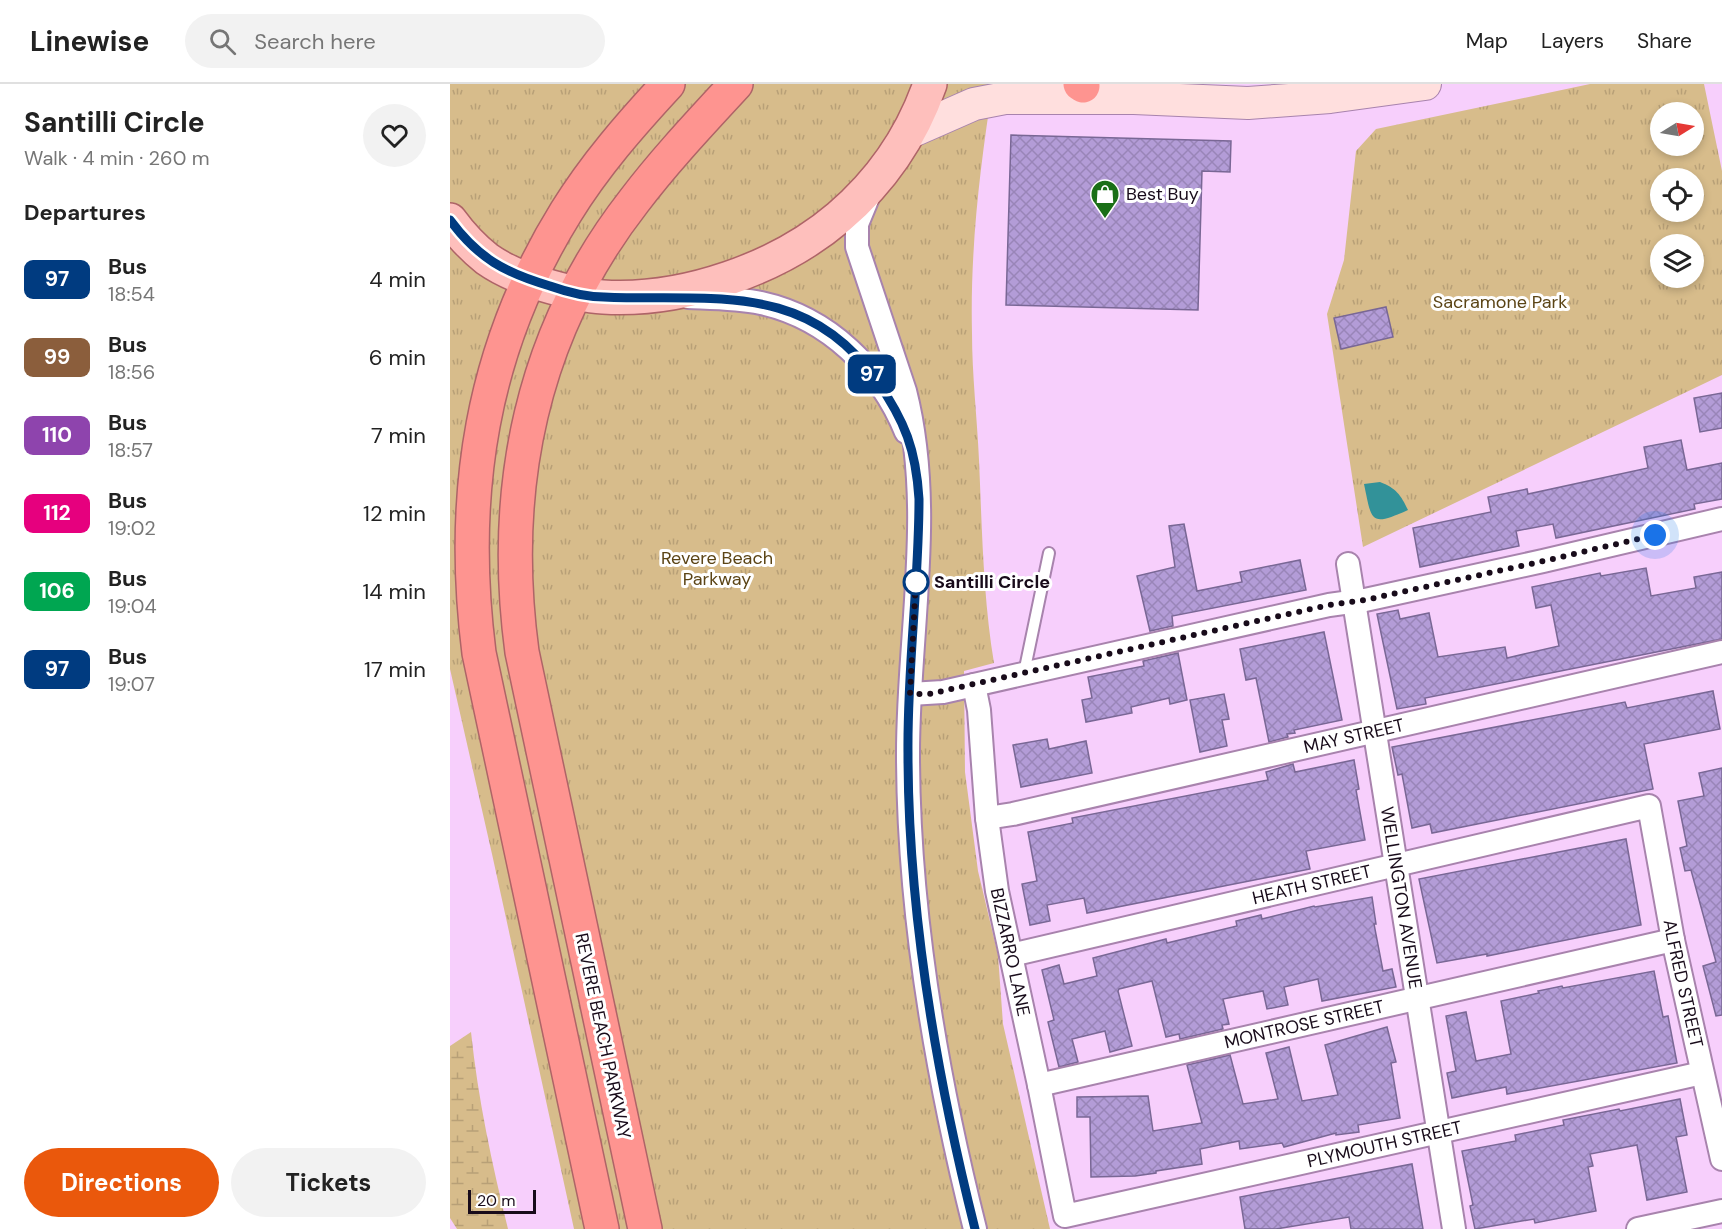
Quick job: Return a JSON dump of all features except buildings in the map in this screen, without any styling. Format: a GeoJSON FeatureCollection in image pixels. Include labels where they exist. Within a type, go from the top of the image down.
{"type":"FeatureCollection","features":[{"type":"Feature","properties":{"kind":"highway"},"geometry":{"type":"LineString","coordinates":[[602,1229],[479,653],[471,570],[473,489],[486,408],[509,330],[530,280],[566,211],[600,163],[668,84]]}},
{"type":"Feature","properties":{"kind":"highway","name":"REVERE BEACH PARKWAY"},"geometry":{"type":"LineString","coordinates":[[645,1229],[529,694],[515,590],[517,492],[530,417],[547,360],[576,293],[610,235],[633,202],[735,84]]}},
{"type":"Feature","properties":{"kind":"highway"},"geometry":{"type":"LineString","coordinates":[[450,580],[471,658],[495,732]]}},
{"type":"Feature","properties":{"kind":"main road"},"geometry":{"type":"LineString","coordinates":[[450,220],[467,242],[489,261],[530,280],[576,293],[635,298],[702,285],[763,264],[827,227],[855,203],[876,180],[908,133],[930,84]]}},
{"type":"Feature","properties":{"kind":"main road"},"geometry":{"type":"LineString","coordinates":[[1080,84],[1134,98]]}},
{"type":"Feature","properties":{"kind":"main road"},"geometry":{"type":"LineString","coordinates":[[908,133],[974,104],[990,100],[1134,98],[1248,103],[1330,91],[1420,84]]}},
{"type":"Feature","properties":{"kind":"street"},"geometry":{"type":"LineString","coordinates":[[876,180],[859,217],[855,234],[905,391],[913,428],[918,474],[919,530],[910,694],[909,783],[915,885],[923,962],[942,1083],[975,1229]]}},
{"type":"Feature","properties":{"kind":"street"},"geometry":{"type":"LineString","coordinates":[[635,298],[706,298],[753,301],[792,312],[828,332],[866,366],[888,397],[909,438],[918,474]]}},
{"type":"Feature","properties":{"kind":"street"},"geometry":{"type":"LineString","coordinates":[[910,694],[934,694],[1329,605],[1353,602],[1544,561],[1722,519]]}},
{"type":"Feature","properties":{"kind":"street","name":"WELLINGTON AVENUE"},"geometry":{"type":"LineString","coordinates":[[1348,564],[1454,1229]]}},
{"type":"Feature","properties":{"kind":"street","name":"MAY STREET"},"geometry":{"type":"LineString","coordinates":[[987,818],[1013,814],[1722,652]]}},
{"type":"Feature","properties":{"kind":"street","name":"BIZZARRO LANE"},"geometry":{"type":"LineString","coordinates":[[974,685],[979,710],[987,818],[997,891],[1040,1085],[1065,1216]]}},
{"type":"Feature","properties":{"kind":"street","name":"HEATH STREET"},"geometry":{"type":"LineString","coordinates":[[1011,955],[1649,806]]}},
{"type":"Feature","properties":{"kind":"street","name":"ALFRED STREET"},"geometry":{"type":"LineString","coordinates":[[1649,806],[1673,940],[1708,1085],[1722,1159]]}},
{"type":"Feature","properties":{"kind":"street","name":"MONTROSE STREET"},"geometry":{"type":"LineString","coordinates":[[1040,1085],[1673,940]]}},
{"type":"Feature","properties":{"kind":"street","name":"PLYMOUTH STREET"},"geometry":{"type":"LineString","coordinates":[[1065,1216],[1438,1132],[1708,1085]]}},
{"type":"Feature","properties":{"kind":"street"},"geometry":{"type":"LineString","coordinates":[[1638,1229],[1671,1226],[1722,1211]]}},
{"type":"Feature","properties":{"kind":"lane"},"geometry":{"type":"LineString","coordinates":[[1024,674],[1049,553]]}},
{"type":"Feature","properties":{"kind":"green space","name":"Revere Beach Parkway"},"geometry":{"type":"Polygon","coordinates":[[[450,84],[993,84],[977,208],[972,302],[973,365],[987,613],[994,663],[964,671],[965,772],[978,871],[998,955],[1003,1024],[1050,1229],[574,1229],[450,669],[450,84]]]}},
{"type":"Feature","properties":{"kind":"green space","name":"Sacramone Park"},"geometry":{"type":"Polygon","coordinates":[[[1590,84],[1704,84],[1722,171],[1722,375],[1363,547],[1327,314],[1344,260],[1356,151],[1376,129],[1590,84]]]}},
{"type":"Feature","properties":{"kind":"green space"},"geometry":{"type":"Polygon","coordinates":[[[471,1032],[486,1131],[508,1229],[457,1229],[450,1218],[450,1046],[471,1032]]]}},
{"type":"Feature","properties":{"kind":"shaded area"},"geometry":{"type":"Polygon","coordinates":[[[1380,482],[1397,493],[1408,510],[1386,518],[1375,518],[1371,513],[1364,484],[1380,482]]]}},
{"type":"Feature","properties":{"kind":"bus line","name":"97"},"geometry":{"type":"LineString","coordinates":[[450,220],[467,242],[489,261],[516,275],[561,290],[602,297],[740,300],[762,303],[801,316],[828,332],[859,358],[884,391],[904,426],[916,461],[919,499],[908,749],[915,885],[924,971],[940,1069],[975,1229]]}},
{"type":"Feature","properties":{"kind":"place","name":"Best Buy"},"geometry":{"type":"Point","coordinates":[1105,220]}},
{"type":"Feature","properties":{"kind":"place","name":"Santilli Circle"},"geometry":{"type":"Point","coordinates":[916,582]}},
{"type":"Feature","properties":{"kind":"route"},"geometry":{"type":"LineString","coordinates":[[916,582],[916,578],[910,694],[929,694],[1655,535]]}}]}
